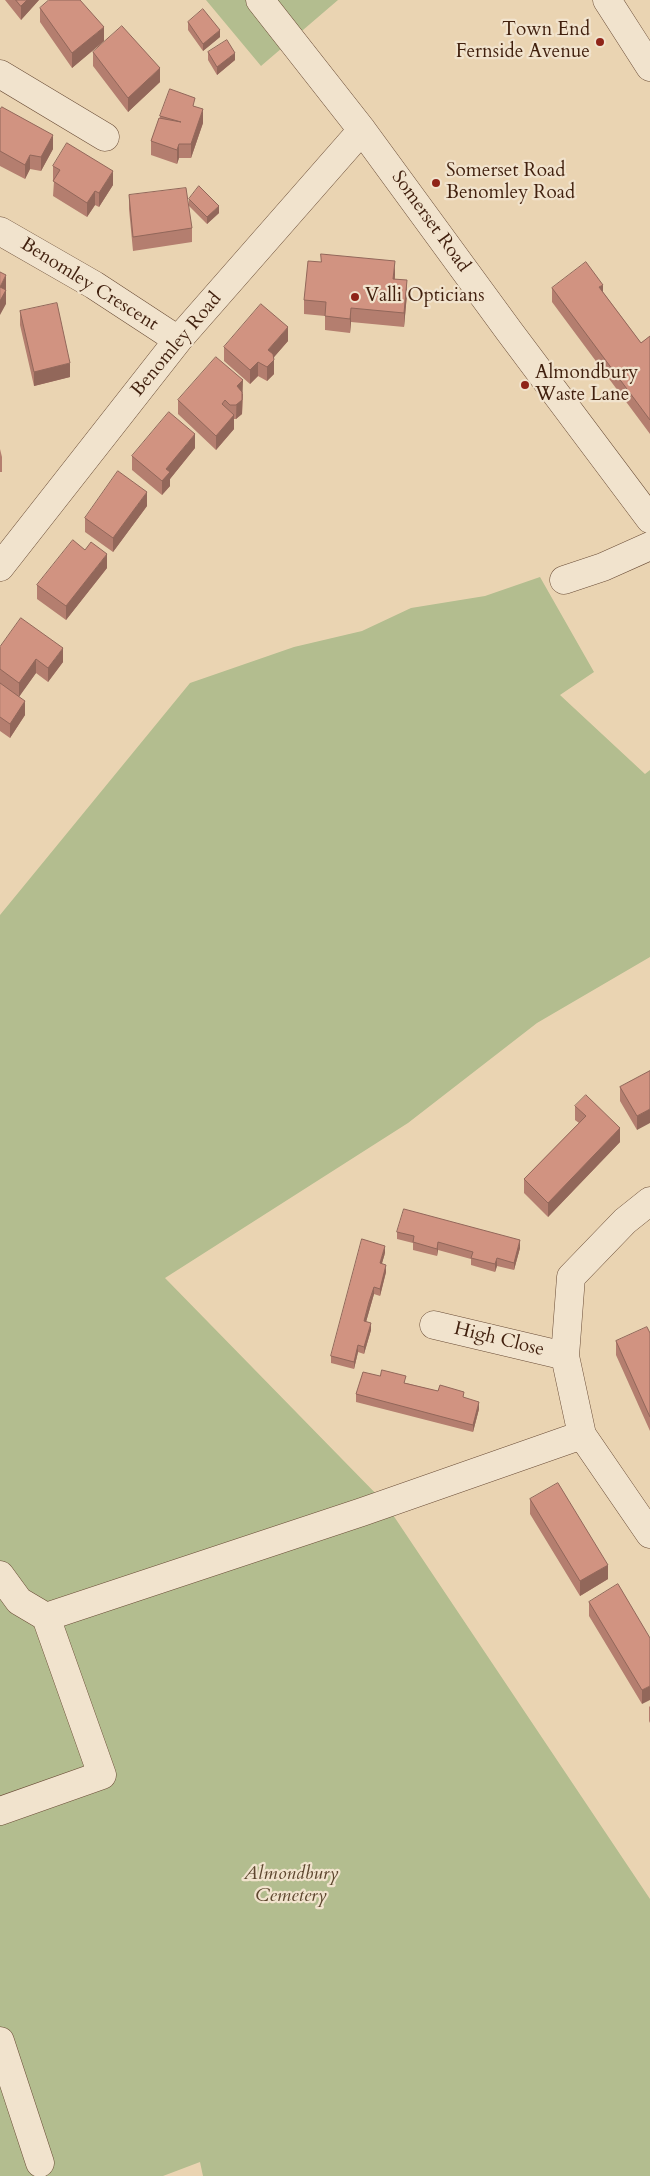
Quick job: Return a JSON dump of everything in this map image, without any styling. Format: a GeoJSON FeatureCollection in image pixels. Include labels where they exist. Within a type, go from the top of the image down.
{"type":"FeatureCollection","features":[{"type":"Feature","properties":{"kind":"street","name":"Somerset Road"},"geometry":{"type":"LineString","coordinates":[[260,0],[362,130],[650,519]]}},
{"type":"Feature","properties":{"kind":"street"},"geometry":{"type":"LineString","coordinates":[[607,0],[650,67]]}},
{"type":"Feature","properties":{"kind":"street"},"geometry":{"type":"LineString","coordinates":[[0,74],[105,137]]}},
{"type":"Feature","properties":{"kind":"street","name":"Benomley Road"},"geometry":{"type":"LineString","coordinates":[[0,567],[178,340],[362,130]]}},
{"type":"Feature","properties":{"kind":"street","name":"Benomley Crescent"},"geometry":{"type":"LineString","coordinates":[[0,230],[94,286],[178,340]]}},
{"type":"Feature","properties":{"kind":"street"},"geometry":{"type":"LineString","coordinates":[[564,580],[603,567],[650,546]]}},
{"type":"Feature","properties":{"kind":"street"},"geometry":{"type":"LineString","coordinates":[[648,1527],[582,1435],[565,1356],[572,1276],[625,1221],[650,1201]]}},
{"type":"Feature","properties":{"kind":"street","name":"High Close"},"geometry":{"type":"LineString","coordinates":[[434,1325],[565,1356]]}},
{"type":"Feature","properties":{"kind":"street"},"geometry":{"type":"LineString","coordinates":[[46,1617],[362,1512],[582,1435]]}},
{"type":"Feature","properties":{"kind":"street"},"geometry":{"type":"LineString","coordinates":[[0,1575],[19,1601],[46,1617],[102,1774],[0,1810]]}},
{"type":"Feature","properties":{"kind":"street"},"geometry":{"type":"LineString","coordinates":[[0,2041],[40,2163]]}},
{"type":"Feature","properties":{"kind":"green space"},"geometry":{"type":"Polygon","coordinates":[[[206,0],[338,0],[261,66],[206,0]]]}},
{"type":"Feature","properties":{"kind":"green space","name":"Almondbury Cemetery"},"geometry":{"type":"Polygon","coordinates":[[[540,577],[594,672],[560,695],[645,774],[650,770],[650,957],[537,1023],[408,1123],[165,1278],[385,1503],[650,1899],[650,2176],[203,2176],[200,2162],[163,2176],[0,2176],[0,915],[190,683],[294,647],[362,631],[411,608],[485,596],[540,577]]]}},
{"type":"Feature","properties":{"kind":"building"},"geometry":{"type":"Polygon","coordinates":[[[16,0],[27,0],[21,6],[16,0]]]}},
{"type":"Feature","properties":{"kind":"building"},"geometry":{"type":"Polygon","coordinates":[[[49,0],[80,0],[104,27],[72,53],[40,8],[49,0]]]}},
{"type":"Feature","properties":{"kind":"building"},"geometry":{"type":"Polygon","coordinates":[[[203,9],[220,30],[203,44],[188,22],[203,9]]]}},
{"type":"Feature","properties":{"kind":"building"},"geometry":{"type":"Polygon","coordinates":[[[122,26],[160,68],[128,98],[93,52],[122,26]]]}},
{"type":"Feature","properties":{"kind":"building"},"geometry":{"type":"Polygon","coordinates":[[[227,40],[235,53],[217,67],[208,52],[227,40]]]}},
{"type":"Feature","properties":{"kind":"building"},"geometry":{"type":"Polygon","coordinates":[[[170,89],[195,98],[193,106],[203,109],[191,144],[179,144],[177,150],[151,141],[159,118],[181,122],[160,116],[170,89]]]}},
{"type":"Feature","properties":{"kind":"building"},"geometry":{"type":"Polygon","coordinates":[[[2,107],[53,135],[41,157],[30,155],[25,165],[0,151],[0,110],[2,107]]]}},
{"type":"Feature","properties":{"kind":"building"},"geometry":{"type":"Polygon","coordinates":[[[67,143],[113,171],[99,193],[95,191],[87,203],[53,181],[60,170],[53,166],[67,143]]]}},
{"type":"Feature","properties":{"kind":"building"},"geometry":{"type":"Polygon","coordinates":[[[199,186],[219,206],[207,217],[189,199],[199,186]]]}},
{"type":"Feature","properties":{"kind":"building"},"geometry":{"type":"Polygon","coordinates":[[[186,188],[192,228],[133,237],[129,195],[186,188]]]}},
{"type":"Feature","properties":{"kind":"building"},"geometry":{"type":"Polygon","coordinates":[[[321,254],[395,261],[393,279],[407,280],[404,313],[351,308],[350,319],[325,316],[326,302],[304,300],[308,261],[321,262],[321,254]]]}},
{"type":"Feature","properties":{"kind":"building"},"geometry":{"type":"Polygon","coordinates":[[[586,262],[603,285],[599,287],[641,343],[650,336],[650,420],[552,288],[586,262]]]}},
{"type":"Feature","properties":{"kind":"building"},"geometry":{"type":"Polygon","coordinates":[[[0,272],[6,275],[0,287],[0,272]]]}},
{"type":"Feature","properties":{"kind":"building"},"geometry":{"type":"Polygon","coordinates":[[[0,287],[6,290],[0,301],[0,287]]]}},
{"type":"Feature","properties":{"kind":"building"},"geometry":{"type":"Polygon","coordinates":[[[57,303],[70,363],[34,372],[20,311],[57,303]]]}},
{"type":"Feature","properties":{"kind":"building"},"geometry":{"type":"Polygon","coordinates":[[[261,304],[288,327],[268,350],[273,354],[274,360],[267,367],[258,362],[250,370],[224,347],[261,304]]]}},
{"type":"Feature","properties":{"kind":"building"},"geometry":{"type":"Polygon","coordinates":[[[216,357],[243,380],[237,386],[242,392],[242,400],[236,405],[230,405],[225,400],[222,404],[234,415],[216,436],[178,400],[216,357]]]}},
{"type":"Feature","properties":{"kind":"building"},"geometry":{"type":"Polygon","coordinates":[[[169,412],[195,434],[166,469],[170,472],[162,481],[132,456],[169,412]]]}},
{"type":"Feature","properties":{"kind":"building"},"geometry":{"type":"Polygon","coordinates":[[[118,471],[147,492],[113,538],[85,518],[118,471]]]}},
{"type":"Feature","properties":{"kind":"building"},"geometry":{"type":"Polygon","coordinates":[[[73,540],[85,550],[91,542],[107,554],[66,606],[37,585],[73,540]]]}},
{"type":"Feature","properties":{"kind":"building"},"geometry":{"type":"Polygon","coordinates":[[[21,618],[63,648],[48,668],[36,659],[19,683],[0,669],[0,647],[21,618]]]}},
{"type":"Feature","properties":{"kind":"building"},"geometry":{"type":"Polygon","coordinates":[[[0,683],[25,701],[10,724],[0,717],[0,683]]]}},
{"type":"Feature","properties":{"kind":"building"},"geometry":{"type":"Polygon","coordinates":[[[650,1071],[650,1109],[637,1116],[620,1087],[650,1071]]]}},
{"type":"Feature","properties":{"kind":"building"},"geometry":{"type":"Polygon","coordinates":[[[586,1095],[620,1128],[548,1203],[524,1179],[586,1116],[575,1106],[586,1095]]]}},
{"type":"Feature","properties":{"kind":"building"},"geometry":{"type":"Polygon","coordinates":[[[404,1209],[520,1240],[514,1263],[497,1258],[495,1264],[471,1258],[473,1252],[438,1242],[437,1249],[413,1242],[414,1236],[397,1232],[404,1209]]]}},
{"type":"Feature","properties":{"kind":"building"},"geometry":{"type":"Polygon","coordinates":[[[362,1239],[385,1246],[380,1263],[386,1265],[380,1289],[374,1287],[369,1302],[364,1321],[371,1323],[364,1347],[358,1345],[354,1362],[331,1356],[362,1239]]]}},
{"type":"Feature","properties":{"kind":"building"},"geometry":{"type":"Polygon","coordinates":[[[647,1327],[650,1333],[650,1417],[616,1341],[647,1327]]]}},
{"type":"Feature","properties":{"kind":"building"},"geometry":{"type":"Polygon","coordinates":[[[382,1370],[406,1376],[404,1383],[438,1391],[440,1385],[464,1392],[463,1397],[479,1402],[473,1425],[356,1394],[363,1372],[380,1376],[382,1370]]]}},
{"type":"Feature","properties":{"kind":"building"},"geometry":{"type":"Polygon","coordinates":[[[558,1483],[608,1565],[580,1581],[530,1499],[558,1483]]]}},
{"type":"Feature","properties":{"kind":"building"},"geometry":{"type":"Polygon","coordinates":[[[618,1584],[650,1638],[650,1686],[642,1690],[589,1602],[618,1584]]]}},
{"type":"Feature","properties":{"kind":"place","name":"Town End Fernside Avenue"},"geometry":{"type":"Point","coordinates":[600,42]}},
{"type":"Feature","properties":{"kind":"place","name":"Somerset Road Benomley Road"},"geometry":{"type":"Point","coordinates":[436,183]}},
{"type":"Feature","properties":{"kind":"place","name":"Valli Opticians"},"geometry":{"type":"Point","coordinates":[355,297]}},
{"type":"Feature","properties":{"kind":"place","name":"Almondbury Waste Lane"},"geometry":{"type":"Point","coordinates":[525,385]}}]}
